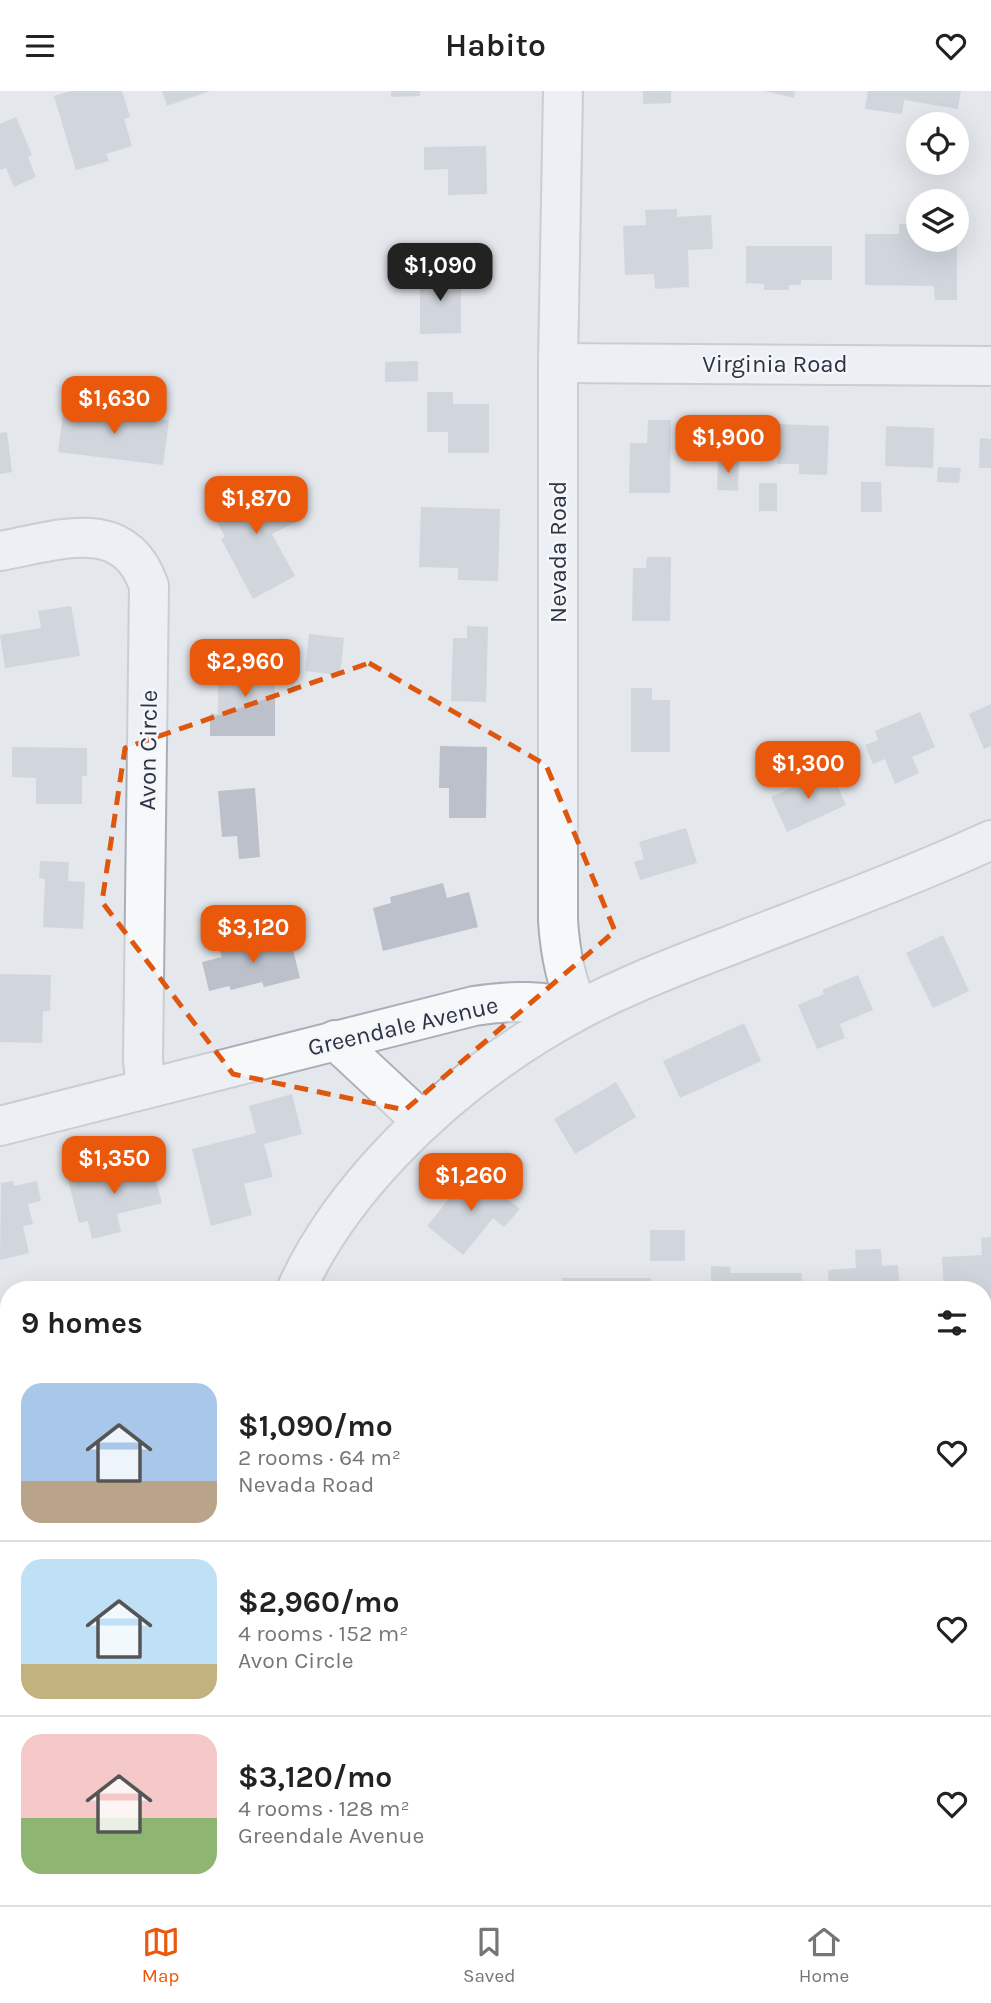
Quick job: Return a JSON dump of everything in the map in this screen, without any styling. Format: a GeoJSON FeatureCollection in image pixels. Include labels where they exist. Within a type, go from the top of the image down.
{"type":"FeatureCollection","features":[{"type":"Feature","properties":{"kind":"street","name":"Nevada Road"},"geometry":{"type":"LineString","coordinates":[[563,91],[558,363],[558,920],[562,961],[571,994],[579,1010]]}},
{"type":"Feature","properties":{"kind":"street","name":"Virginia Road"},"geometry":{"type":"LineString","coordinates":[[558,363],[991,366]]}},
{"type":"Feature","properties":{"kind":"street","name":"Avon Circle"},"geometry":{"type":"LineString","coordinates":[[0,551],[78,538],[107,540],[121,545],[131,553],[145,573],[149,586],[143,1060],[146,1089]]}},
{"type":"Feature","properties":{"kind":"street"},"geometry":{"type":"LineString","coordinates":[[301,1281],[324,1236],[351,1198],[422,1121],[485,1069],[579,1010],[667,969],[898,880],[991,840]]}},
{"type":"Feature","properties":{"kind":"street","name":"Greendale Avenue"},"geometry":{"type":"LineString","coordinates":[[0,1126],[474,1006],[517,1000],[579,1010]]}},
{"type":"Feature","properties":{"kind":"street"},"geometry":{"type":"LineString","coordinates":[[335,1040],[422,1121]]}},
{"type":"Feature","properties":{"kind":"highlighted area"},"geometry":{"type":"Polygon","coordinates":[[[369,663],[546,765],[615,931],[405,1110],[233,1074],[102,902],[125,748],[369,663]]]}},
{"type":"Feature","properties":{"kind":"building"},"geometry":{"type":"Polygon","coordinates":[[[71,91],[122,91],[130,117],[124,119],[132,146],[106,154],[109,161],[76,170],[54,96],[71,91]]]}},
{"type":"Feature","properties":{"kind":"building"},"geometry":{"type":"Polygon","coordinates":[[[162,91],[210,91],[167,106],[162,91]]]}},
{"type":"Feature","properties":{"kind":"building"},"geometry":{"type":"Polygon","coordinates":[[[391,91],[420,91],[420,96],[391,97],[391,91]]]}},
{"type":"Feature","properties":{"kind":"building"},"geometry":{"type":"Polygon","coordinates":[[[643,91],[671,91],[671,103],[643,104],[643,91]]]}},
{"type":"Feature","properties":{"kind":"building"},"geometry":{"type":"Polygon","coordinates":[[[764,91],[795,91],[794,98],[764,91]]]}},
{"type":"Feature","properties":{"kind":"building"},"geometry":{"type":"Polygon","coordinates":[[[868,91],[961,91],[958,109],[904,100],[902,114],[865,109],[868,91]]]}},
{"type":"Feature","properties":{"kind":"building"},"geometry":{"type":"Polygon","coordinates":[[[16,117],[32,155],[28,157],[36,177],[14,187],[6,168],[0,170],[0,124],[16,117]]]}},
{"type":"Feature","properties":{"kind":"building"},"geometry":{"type":"Polygon","coordinates":[[[486,146],[487,194],[448,195],[448,169],[424,170],[424,147],[486,146]]]}},
{"type":"Feature","properties":{"kind":"building"},"geometry":{"type":"Polygon","coordinates":[[[677,209],[677,217],[711,215],[713,249],[688,250],[689,287],[655,289],[654,274],[625,275],[623,226],[646,225],[645,210],[677,209]]]}},
{"type":"Feature","properties":{"kind":"building"},"geometry":{"type":"Polygon","coordinates":[[[899,224],[906,224],[906,252],[957,252],[957,300],[935,300],[934,286],[865,285],[865,234],[899,234],[899,224]]]}},
{"type":"Feature","properties":{"kind":"building"},"geometry":{"type":"Polygon","coordinates":[[[746,246],[832,246],[832,280],[801,280],[801,285],[789,285],[789,290],[764,290],[764,284],[746,283],[746,246]]]}},
{"type":"Feature","properties":{"kind":"building"},"geometry":{"type":"Polygon","coordinates":[[[420,273],[461,273],[461,333],[420,334],[420,273]]]}},
{"type":"Feature","properties":{"kind":"building"},"geometry":{"type":"Polygon","coordinates":[[[418,361],[418,381],[385,382],[385,362],[418,361]]]}},
{"type":"Feature","properties":{"kind":"building"},"geometry":{"type":"Polygon","coordinates":[[[427,392],[453,392],[453,404],[489,404],[489,453],[448,453],[448,432],[427,432],[427,392]]]}},
{"type":"Feature","properties":{"kind":"building"},"geometry":{"type":"Polygon","coordinates":[[[64,407],[169,420],[163,465],[58,452],[64,407]]]}},
{"type":"Feature","properties":{"kind":"building"},"geometry":{"type":"Polygon","coordinates":[[[648,420],[671,420],[670,493],[629,493],[630,443],[647,443],[648,420]]]}},
{"type":"Feature","properties":{"kind":"building"},"geometry":{"type":"Polygon","coordinates":[[[778,424],[829,426],[827,475],[799,474],[799,464],[777,464],[778,424]]]}},
{"type":"Feature","properties":{"kind":"building"},"geometry":{"type":"Polygon","coordinates":[[[886,426],[934,428],[933,468],[885,466],[886,426]]]}},
{"type":"Feature","properties":{"kind":"building"},"geometry":{"type":"Polygon","coordinates":[[[7,432],[12,472],[0,474],[0,433],[7,432]]]}},
{"type":"Feature","properties":{"kind":"building"},"geometry":{"type":"Polygon","coordinates":[[[980,438],[991,439],[991,468],[979,468],[980,438]]]}},
{"type":"Feature","properties":{"kind":"building"},"geometry":{"type":"Polygon","coordinates":[[[718,458],[739,459],[738,491],[717,490],[718,458]]]}},
{"type":"Feature","properties":{"kind":"building"},"geometry":{"type":"Polygon","coordinates":[[[938,467],[961,468],[959,483],[937,482],[938,467]]]}},
{"type":"Feature","properties":{"kind":"building"},"geometry":{"type":"Polygon","coordinates":[[[861,482],[881,482],[882,512],[861,512],[861,482]]]}},
{"type":"Feature","properties":{"kind":"building"},"geometry":{"type":"Polygon","coordinates":[[[243,483],[256,507],[290,489],[305,517],[272,534],[295,576],[253,599],[221,539],[225,537],[207,503],[243,483]]]}},
{"type":"Feature","properties":{"kind":"building"},"geometry":{"type":"Polygon","coordinates":[[[759,483],[777,483],[777,511],[759,511],[759,483]]]}},
{"type":"Feature","properties":{"kind":"building"},"geometry":{"type":"Polygon","coordinates":[[[421,507],[500,509],[498,581],[458,580],[458,568],[419,567],[421,507]]]}},
{"type":"Feature","properties":{"kind":"building"},"geometry":{"type":"Polygon","coordinates":[[[647,557],[671,557],[670,621],[632,621],[633,568],[646,568],[647,557]]]}},
{"type":"Feature","properties":{"kind":"building"},"geometry":{"type":"Polygon","coordinates":[[[71,606],[80,656],[5,668],[0,635],[41,628],[38,611],[71,606]]]}},
{"type":"Feature","properties":{"kind":"building"},"geometry":{"type":"Polygon","coordinates":[[[467,626],[488,627],[486,702],[451,701],[453,638],[467,638],[467,626]]]}},
{"type":"Feature","properties":{"kind":"building"},"geometry":{"type":"Polygon","coordinates":[[[309,634],[344,638],[340,675],[305,671],[309,634]]]}},
{"type":"Feature","properties":{"kind":"building"},"geometry":{"type":"Polygon","coordinates":[[[218,660],[275,660],[275,736],[210,736],[210,713],[218,714],[218,660]]]}},
{"type":"Feature","properties":{"kind":"building"},"geometry":{"type":"Polygon","coordinates":[[[631,688],[652,688],[652,700],[670,700],[670,752],[631,752],[631,688]]]}},
{"type":"Feature","properties":{"kind":"building"},"geometry":{"type":"Polygon","coordinates":[[[991,704],[991,746],[984,749],[969,714],[991,704]]]}},
{"type":"Feature","properties":{"kind":"building"},"geometry":{"type":"Polygon","coordinates":[[[920,712],[935,747],[912,757],[919,773],[895,784],[885,759],[873,764],[865,745],[878,740],[875,731],[920,712]]]}},
{"type":"Feature","properties":{"kind":"building"},"geometry":{"type":"Polygon","coordinates":[[[440,746],[487,747],[486,818],[449,818],[449,788],[439,788],[440,746]]]}},
{"type":"Feature","properties":{"kind":"building"},"geometry":{"type":"Polygon","coordinates":[[[12,747],[87,748],[87,776],[82,776],[82,804],[36,804],[36,778],[12,777],[12,747]]]}},
{"type":"Feature","properties":{"kind":"building"},"geometry":{"type":"Polygon","coordinates":[[[830,770],[846,805],[787,832],[771,797],[830,770]]]}},
{"type":"Feature","properties":{"kind":"building"},"geometry":{"type":"Polygon","coordinates":[[[255,788],[260,857],[239,859],[237,836],[222,837],[218,791],[255,788]]]}},
{"type":"Feature","properties":{"kind":"building"},"geometry":{"type":"Polygon","coordinates":[[[686,828],[697,863],[640,880],[634,862],[644,859],[639,842],[686,828]]]}},
{"type":"Feature","properties":{"kind":"building"},"geometry":{"type":"Polygon","coordinates":[[[40,861],[69,862],[68,881],[85,882],[83,929],[43,927],[45,879],[39,878],[40,861]]]}},
{"type":"Feature","properties":{"kind":"building"},"geometry":{"type":"Polygon","coordinates":[[[443,883],[447,898],[469,892],[478,927],[383,951],[373,908],[391,903],[390,897],[443,883]]]}},
{"type":"Feature","properties":{"kind":"building"},"geometry":{"type":"Polygon","coordinates":[[[289,934],[300,978],[264,987],[262,982],[231,990],[229,986],[209,991],[202,962],[222,957],[220,951],[289,934]]]}},
{"type":"Feature","properties":{"kind":"building"},"geometry":{"type":"Polygon","coordinates":[[[943,935],[969,991],[933,1008],[906,953],[943,935]]]}},
{"type":"Feature","properties":{"kind":"building"},"geometry":{"type":"Polygon","coordinates":[[[0,974],[51,975],[50,1011],[43,1011],[42,1043],[0,1042],[0,974]]]}},
{"type":"Feature","properties":{"kind":"building"},"geometry":{"type":"Polygon","coordinates":[[[858,975],[873,1010],[840,1024],[845,1038],[817,1049],[798,1005],[824,994],[822,990],[858,975]]]}},
{"type":"Feature","properties":{"kind":"building"},"geometry":{"type":"Polygon","coordinates":[[[744,1023],[761,1061],[680,1098],[663,1061],[744,1023]]]}},
{"type":"Feature","properties":{"kind":"building"},"geometry":{"type":"Polygon","coordinates":[[[616,1082],[636,1117],[575,1154],[554,1119],[616,1082]]]}},
{"type":"Feature","properties":{"kind":"building"},"geometry":{"type":"Polygon","coordinates":[[[292,1094],[302,1134],[264,1144],[273,1177],[244,1184],[252,1215],[211,1226],[192,1149],[256,1133],[249,1106],[292,1094]]]}},
{"type":"Feature","properties":{"kind":"building"},"geometry":{"type":"Polygon","coordinates":[[[150,1159],[162,1203],[117,1214],[121,1232],[92,1239],[88,1221],[79,1223],[68,1180],[150,1159]]]}},
{"type":"Feature","properties":{"kind":"building"},"geometry":{"type":"Polygon","coordinates":[[[472,1170],[520,1209],[504,1227],[493,1218],[463,1255],[427,1226],[472,1170]]]}},
{"type":"Feature","properties":{"kind":"building"},"geometry":{"type":"Polygon","coordinates":[[[13,1181],[14,1186],[37,1181],[41,1201],[28,1204],[33,1224],[23,1226],[29,1253],[0,1260],[1,1183],[13,1181]]]}},
{"type":"Feature","properties":{"kind":"building"},"geometry":{"type":"Polygon","coordinates":[[[650,1230],[685,1230],[685,1261],[650,1261],[650,1230]]]}},
{"type":"Feature","properties":{"kind":"building"},"geometry":{"type":"Polygon","coordinates":[[[991,1237],[991,1281],[943,1281],[942,1257],[982,1255],[981,1238],[991,1237]]]}},
{"type":"Feature","properties":{"kind":"building"},"geometry":{"type":"Polygon","coordinates":[[[881,1249],[882,1266],[898,1265],[899,1281],[829,1281],[828,1270],[856,1268],[855,1250],[881,1249]]]}},
{"type":"Feature","properties":{"kind":"building"},"geometry":{"type":"Polygon","coordinates":[[[711,1266],[731,1267],[730,1273],[802,1273],[802,1281],[711,1281],[711,1266]]]}},
{"type":"Feature","properties":{"kind":"building"},"geometry":{"type":"Polygon","coordinates":[[[562,1278],[651,1278],[651,1281],[562,1281],[562,1278]]]}}]}
